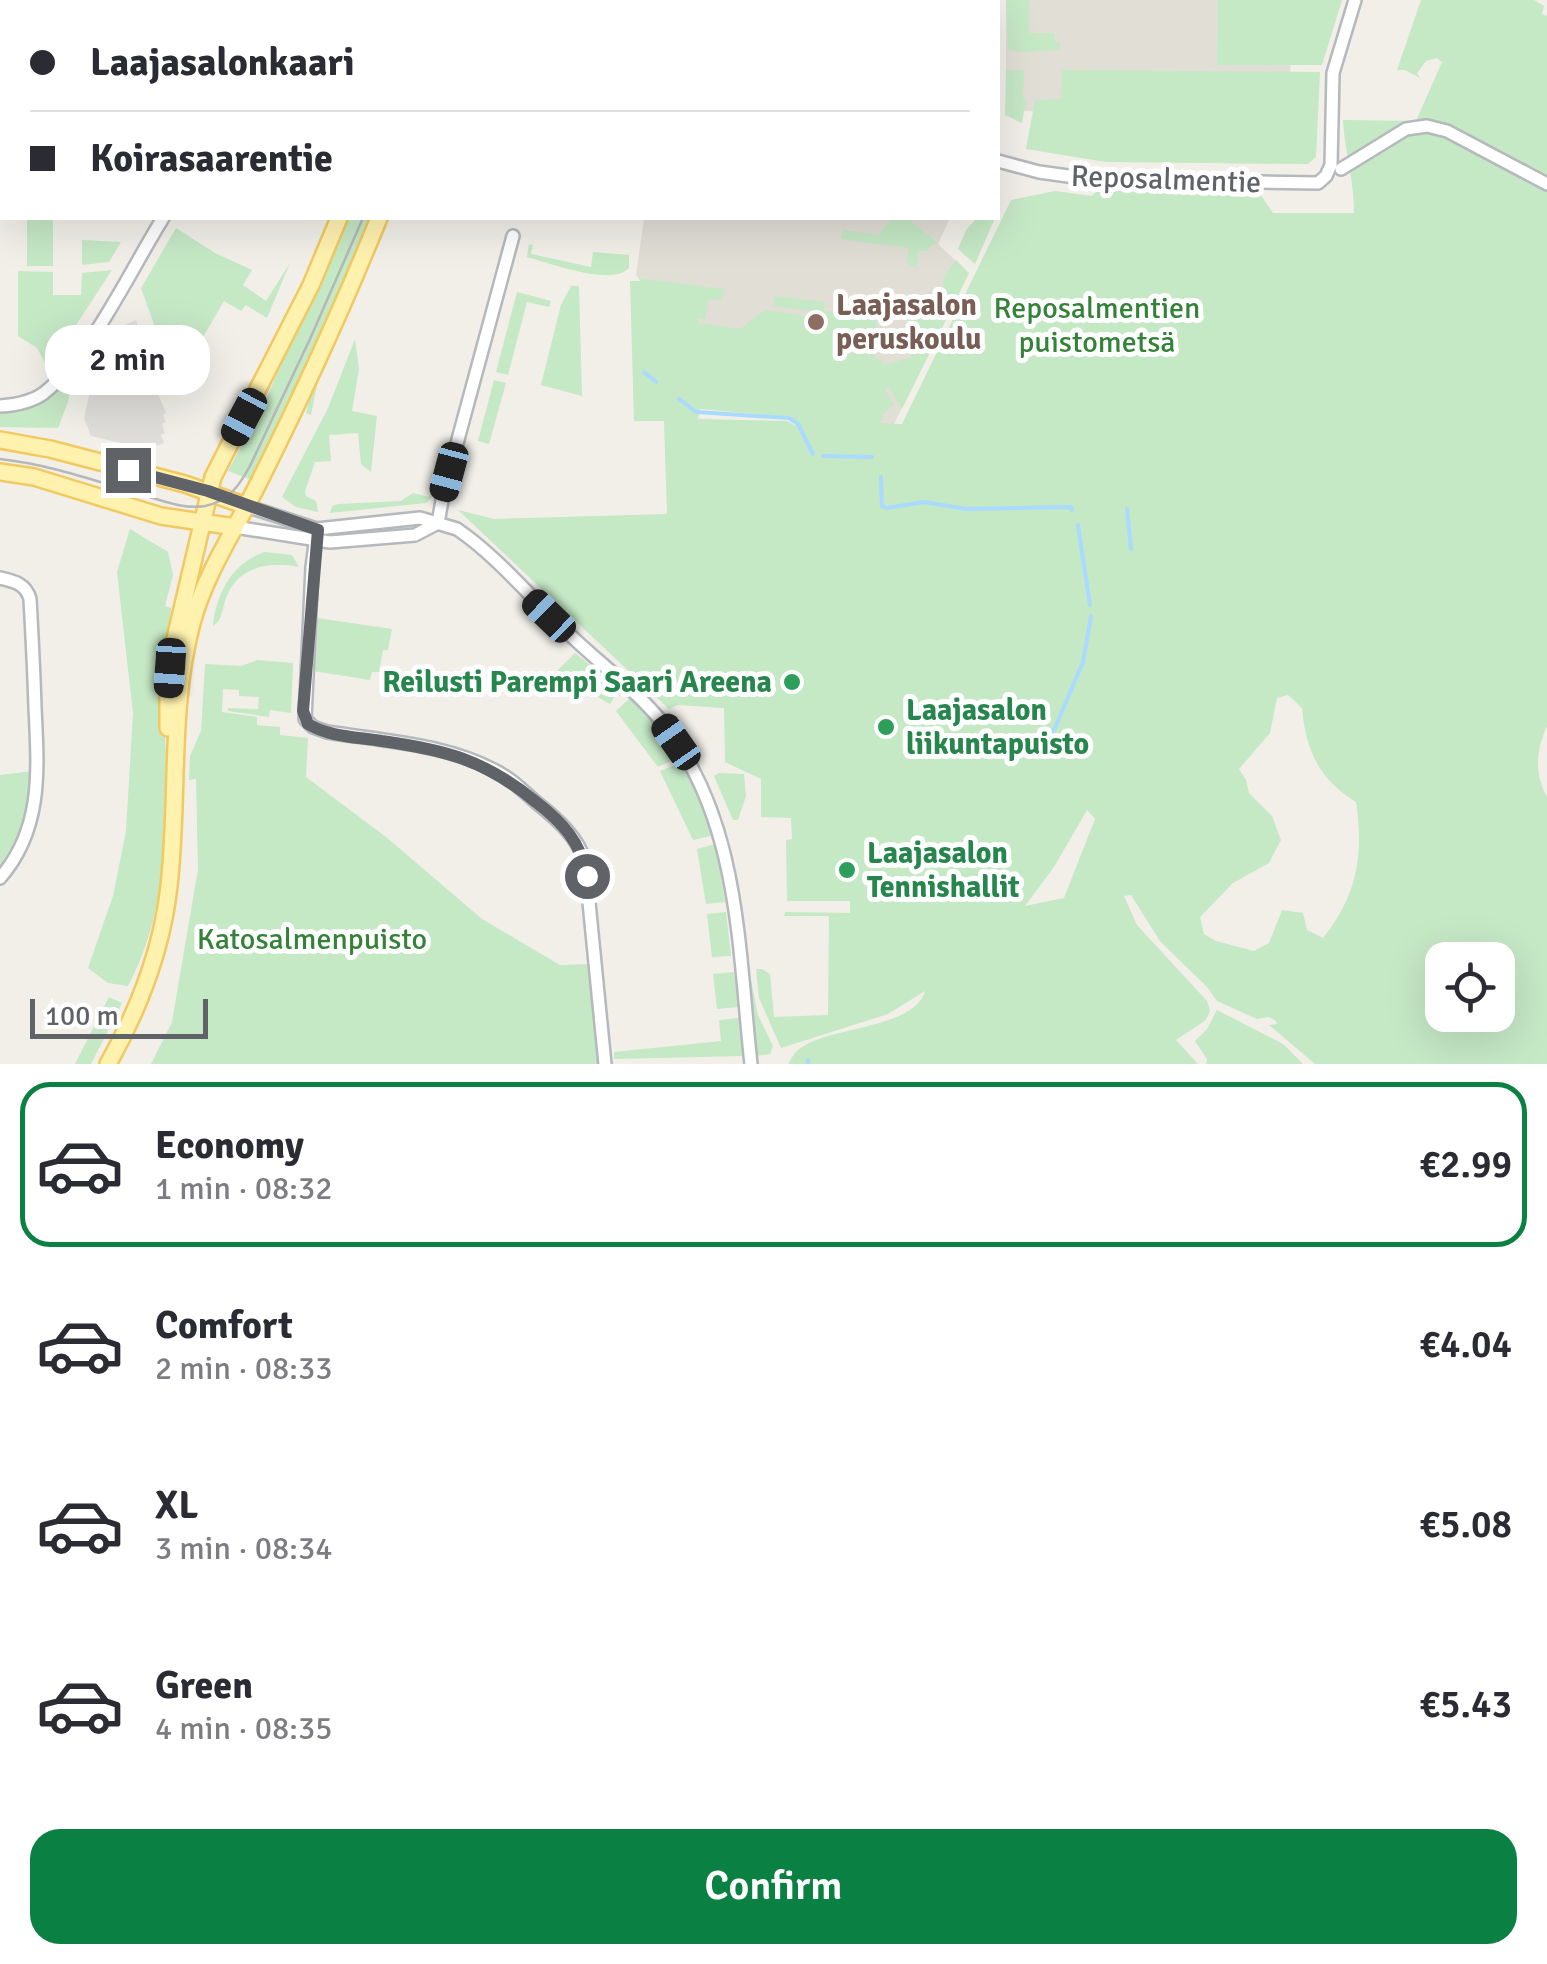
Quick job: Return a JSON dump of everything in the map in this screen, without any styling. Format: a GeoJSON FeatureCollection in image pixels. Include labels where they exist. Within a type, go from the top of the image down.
{"type":"FeatureCollection","features":[{"type":"Feature","properties":{"kind":"main road"},"geometry":{"type":"LineString","coordinates":[[172,802],[170,668],[208,491],[311,284],[338,220]]}},
{"type":"Feature","properties":{"kind":"main road"},"geometry":{"type":"LineString","coordinates":[[108,1064],[134,1016],[156,952],[169,889],[176,730],[188,640],[201,595],[333,326],[378,220]]}},
{"type":"Feature","properties":{"kind":"main road"},"geometry":{"type":"LineString","coordinates":[[0,440],[42,447],[208,491],[246,506]]}},
{"type":"Feature","properties":{"kind":"main road"},"geometry":{"type":"LineString","coordinates":[[0,472],[32,476],[161,516],[235,527]]}},
{"type":"Feature","properties":{"kind":"street"},"geometry":{"type":"LineString","coordinates":[[1336,169],[1333,72],[1354,0]]}},
{"type":"Feature","properties":{"kind":"street","name":"Reposalmentie"},"geometry":{"type":"LineString","coordinates":[[1000,161],[1052,174],[1114,181],[1313,184],[1406,129],[1428,126],[1448,131],[1547,184]]}},
{"type":"Feature","properties":{"kind":"street"},"geometry":{"type":"LineString","coordinates":[[0,406],[43,394],[70,365],[162,220]]}},
{"type":"Feature","properties":{"kind":"street"},"geometry":{"type":"LineString","coordinates":[[438,523],[512,236]]}},
{"type":"Feature","properties":{"kind":"street"},"geometry":{"type":"LineString","coordinates":[[246,506],[316,535]]}},
{"type":"Feature","properties":{"kind":"street"},"geometry":{"type":"LineString","coordinates":[[235,527],[316,535],[420,518],[450,525],[468,536],[632,690],[664,724],[690,763],[717,823],[730,874],[752,1064]]}},
{"type":"Feature","properties":{"kind":"street"},"geometry":{"type":"LineString","coordinates":[[316,535],[304,718],[312,727],[328,732],[431,749],[485,766],[509,780],[560,823],[584,862],[605,1064]]}},
{"type":"Feature","properties":{"kind":"street"},"geometry":{"type":"LineString","coordinates":[[0,578],[19,584],[28,591],[30,599],[38,774],[28,832],[16,859],[0,878]]}},
{"type":"Feature","properties":{"kind":"shaded area"},"geometry":{"type":"Polygon","coordinates":[[[1006,0],[1291,0],[1290,113],[1006,111],[1006,0]]]}},
{"type":"Feature","properties":{"kind":"shaded area","name":"Laajasalon peruskoulu"},"geometry":{"type":"Polygon","coordinates":[[[644,220],[949,220],[938,244],[969,273],[894,424],[816,423],[716,326],[672,320],[636,275],[644,220]]]}},
{"type":"Feature","properties":{"kind":"shaded area"},"geometry":{"type":"Polygon","coordinates":[[[136,320],[154,372],[150,375],[166,413],[166,422],[162,424],[165,433],[161,435],[164,443],[146,449],[91,436],[84,418],[93,378],[122,326],[136,320]]]}},
{"type":"Feature","properties":{"kind":"green space"},"geometry":{"type":"Polygon","coordinates":[[[1006,0],[1029,0],[1029,33],[1054,33],[1060,50],[1008,49],[1006,0]]]}},
{"type":"Feature","properties":{"kind":"green space"},"geometry":{"type":"Polygon","coordinates":[[[1218,0],[1342,0],[1322,65],[1217,65],[1218,0]]]}},
{"type":"Feature","properties":{"kind":"green space","name":"Reposalmentien puistometsä"},"geometry":{"type":"Polygon","coordinates":[[[1421,0],[1534,0],[1544,6],[1547,726],[1538,762],[1547,797],[1547,1064],[1315,1064],[1269,1025],[1277,1024],[1276,1021],[1269,1017],[1257,1019],[1217,1001],[1160,941],[1131,895],[1124,896],[1137,925],[1207,1001],[1210,1011],[1206,1020],[1176,1040],[1198,1064],[788,1064],[796,1052],[810,1043],[904,1014],[925,991],[888,1014],[781,1048],[759,998],[756,969],[770,974],[774,1017],[828,1015],[829,916],[784,916],[785,912],[850,913],[850,901],[787,901],[786,840],[792,839],[791,818],[761,817],[761,779],[725,762],[724,708],[678,705],[669,709],[458,510],[494,519],[667,514],[664,421],[634,421],[630,281],[640,281],[638,278],[724,289],[722,299],[708,300],[705,319],[698,318],[698,323],[740,329],[765,310],[804,316],[821,328],[822,312],[773,306],[774,296],[824,302],[824,311],[863,316],[865,307],[895,310],[894,320],[877,319],[874,353],[883,365],[910,358],[914,345],[920,345],[920,332],[910,320],[942,299],[944,277],[956,260],[969,273],[902,409],[889,387],[885,390],[894,405],[883,414],[880,423],[902,424],[1011,200],[1055,191],[1092,196],[1097,191],[1258,191],[1273,213],[1354,213],[1343,120],[1416,121],[1442,62],[1437,58],[1426,61],[1417,73],[1420,78],[1397,70],[1421,0]],[[700,409],[698,419],[787,421],[796,426],[789,417],[700,409]],[[1288,695],[1277,698],[1270,733],[1239,769],[1249,793],[1272,816],[1281,840],[1269,863],[1233,883],[1200,917],[1204,934],[1254,951],[1269,943],[1282,910],[1303,913],[1307,930],[1323,938],[1344,906],[1358,857],[1356,802],[1333,784],[1317,762],[1307,738],[1302,708],[1288,695]],[[1087,810],[1054,867],[1025,906],[1064,898],[1095,819],[1087,810]]]}},
{"type":"Feature","properties":{"kind":"green space"},"geometry":{"type":"Polygon","coordinates":[[[1006,70],[1024,70],[1026,100],[1022,123],[1005,115],[1006,70]]]}},
{"type":"Feature","properties":{"kind":"green space"},"geometry":{"type":"Polygon","coordinates":[[[1062,70],[1320,72],[1316,157],[1308,164],[1106,162],[1026,149],[1035,100],[1061,99],[1062,70]]]}},
{"type":"Feature","properties":{"kind":"green space"},"geometry":{"type":"Polygon","coordinates":[[[27,220],[53,220],[53,266],[27,266],[27,220]]]}},
{"type":"Feature","properties":{"kind":"green space"},"geometry":{"type":"Polygon","coordinates":[[[345,220],[371,220],[252,480],[228,471],[265,401],[345,220]]]}},
{"type":"Feature","properties":{"kind":"green space"},"geometry":{"type":"Polygon","coordinates":[[[385,220],[389,220],[317,385],[311,415],[306,413],[313,385],[385,220]]]}},
{"type":"Feature","properties":{"kind":"green space"},"geometry":{"type":"Polygon","coordinates":[[[891,220],[909,220],[938,243],[928,251],[918,251],[917,267],[907,265],[908,248],[841,239],[843,230],[878,235],[891,220]]]}},
{"type":"Feature","properties":{"kind":"green space"},"geometry":{"type":"Polygon","coordinates":[[[975,220],[994,220],[975,264],[958,249],[975,220]]]}},
{"type":"Feature","properties":{"kind":"green space"},"geometry":{"type":"Polygon","coordinates":[[[176,228],[215,253],[252,270],[243,285],[266,301],[290,263],[267,318],[246,305],[241,311],[224,301],[195,351],[184,362],[160,341],[141,288],[176,228]]]}},
{"type":"Feature","properties":{"kind":"green space"},"geometry":{"type":"Polygon","coordinates":[[[82,240],[121,242],[109,262],[82,265],[82,240]]]}},
{"type":"Feature","properties":{"kind":"green space"},"geometry":{"type":"Polygon","coordinates":[[[529,244],[533,245],[531,254],[591,267],[593,252],[629,255],[629,268],[609,275],[580,272],[527,257],[529,244]]]}},
{"type":"Feature","properties":{"kind":"green space"},"geometry":{"type":"Polygon","coordinates":[[[112,270],[48,368],[37,348],[18,336],[18,271],[53,272],[53,295],[81,295],[82,273],[112,270]]]}},
{"type":"Feature","properties":{"kind":"green space"},"geometry":{"type":"Polygon","coordinates":[[[571,286],[579,286],[582,396],[541,385],[561,305],[571,286]]]}},
{"type":"Feature","properties":{"kind":"green space"},"geometry":{"type":"Polygon","coordinates":[[[517,292],[551,301],[549,307],[527,302],[508,375],[496,372],[517,292]]]}},
{"type":"Feature","properties":{"kind":"green space"},"geometry":{"type":"Polygon","coordinates":[[[122,326],[124,356],[100,386],[93,378],[122,326]]]}},
{"type":"Feature","properties":{"kind":"green space"},"geometry":{"type":"Polygon","coordinates":[[[355,339],[359,369],[352,411],[377,416],[371,472],[361,464],[358,433],[329,435],[331,461],[315,462],[305,491],[306,496],[316,501],[318,512],[296,507],[282,497],[328,408],[355,339]]]}},
{"type":"Feature","properties":{"kind":"green space"},"geometry":{"type":"Polygon","coordinates":[[[72,367],[75,369],[68,402],[58,428],[0,427],[0,411],[39,405],[72,367]]]}},
{"type":"Feature","properties":{"kind":"green space"},"geometry":{"type":"Polygon","coordinates":[[[494,380],[506,383],[489,444],[478,441],[494,380]]]}},
{"type":"Feature","properties":{"kind":"green space"},"geometry":{"type":"Polygon","coordinates":[[[435,475],[431,498],[426,503],[330,513],[332,506],[338,504],[401,501],[413,493],[429,497],[435,475]]]}},
{"type":"Feature","properties":{"kind":"green space"},"geometry":{"type":"Polygon","coordinates":[[[130,529],[168,552],[173,575],[165,606],[171,608],[163,657],[163,867],[145,948],[128,986],[108,983],[88,968],[113,896],[126,831],[133,713],[117,572],[130,529]]]}},
{"type":"Feature","properties":{"kind":"green space"},"geometry":{"type":"Polygon","coordinates":[[[264,552],[292,555],[299,567],[266,566],[246,573],[231,587],[213,626],[228,581],[243,564],[264,552]]]}},
{"type":"Feature","properties":{"kind":"green space"},"geometry":{"type":"Polygon","coordinates":[[[317,618],[392,629],[379,672],[372,672],[370,680],[313,671],[317,618]]]}},
{"type":"Feature","properties":{"kind":"green space"},"geometry":{"type":"Polygon","coordinates":[[[575,653],[620,689],[610,704],[555,673],[575,653]]]}},
{"type":"Feature","properties":{"kind":"green space","name":"Katosalmenpuisto"},"geometry":{"type":"Polygon","coordinates":[[[257,660],[293,663],[291,713],[270,710],[269,717],[228,711],[258,709],[259,697],[239,696],[239,690],[223,689],[222,712],[257,717],[257,725],[280,727],[280,735],[308,738],[306,777],[386,837],[482,919],[560,965],[591,964],[599,1064],[151,1064],[172,1022],[198,869],[196,779],[189,780],[190,756],[201,731],[205,664],[241,666],[257,660]]]}},
{"type":"Feature","properties":{"kind":"green space"},"geometry":{"type":"Polygon","coordinates":[[[630,698],[679,757],[658,767],[616,711],[630,698]]]}},
{"type":"Feature","properties":{"kind":"green space"},"geometry":{"type":"Polygon","coordinates":[[[682,762],[714,835],[693,840],[660,771],[682,762]]]}},
{"type":"Feature","properties":{"kind":"green space"},"geometry":{"type":"Polygon","coordinates":[[[33,771],[20,833],[0,865],[0,775],[33,771]]]}},
{"type":"Feature","properties":{"kind":"green space"},"geometry":{"type":"Polygon","coordinates":[[[744,774],[746,796],[738,820],[733,820],[714,776],[744,774]]]}},
{"type":"Feature","properties":{"kind":"green space"},"geometry":{"type":"Polygon","coordinates":[[[716,844],[725,902],[706,904],[697,849],[716,844]]]}},
{"type":"Feature","properties":{"kind":"green space"},"geometry":{"type":"Polygon","coordinates":[[[726,912],[731,956],[712,957],[707,914],[726,912]]]}},
{"type":"Feature","properties":{"kind":"green space"},"geometry":{"type":"Polygon","coordinates":[[[749,970],[758,1015],[773,1046],[770,1054],[756,1056],[746,971],[749,970]]]}},
{"type":"Feature","properties":{"kind":"green space"},"geometry":{"type":"Polygon","coordinates":[[[734,972],[738,1007],[717,1009],[713,974],[734,972]]]}},
{"type":"Feature","properties":{"kind":"green space"},"geometry":{"type":"Polygon","coordinates":[[[109,997],[122,1003],[91,1064],[75,1064],[109,997]]]}},
{"type":"Feature","properties":{"kind":"green space"},"geometry":{"type":"Polygon","coordinates":[[[1217,1010],[1283,1044],[1303,1064],[1206,1064],[1207,1059],[1195,1041],[1217,1010]]]}},
{"type":"Feature","properties":{"kind":"green space"},"geometry":{"type":"Polygon","coordinates":[[[739,1018],[744,1056],[614,1059],[614,1052],[721,1041],[719,1020],[739,1018]]]}},
{"type":"Feature","properties":{"kind":"waterway"},"geometry":{"type":"LineString","coordinates":[[644,372],[656,382]]}},
{"type":"Feature","properties":{"kind":"waterway"},"geometry":{"type":"LineString","coordinates":[[679,399],[696,412],[789,418],[798,424],[813,454]]}},
{"type":"Feature","properties":{"kind":"waterway"},"geometry":{"type":"LineString","coordinates":[[823,456],[872,457]]}},
{"type":"Feature","properties":{"kind":"waterway"},"geometry":{"type":"LineString","coordinates":[[881,477],[882,506],[887,508],[924,502],[966,509],[1072,510]]}},
{"type":"Feature","properties":{"kind":"waterway"},"geometry":{"type":"LineString","coordinates":[[1127,509],[1131,549]]}},
{"type":"Feature","properties":{"kind":"waterway"},"geometry":{"type":"LineString","coordinates":[[1078,525],[1090,605]]}},
{"type":"Feature","properties":{"kind":"waterway"},"geometry":{"type":"LineString","coordinates":[[1049,742],[1083,662],[1091,616]]}},
{"type":"Feature","properties":{"kind":"tram line"},"geometry":{"type":"LineString","coordinates":[[0,459],[52,469],[179,505],[205,506],[227,496],[250,466],[362,220]]}},
{"type":"Feature","properties":{"kind":"place","name":"Laajasalon peruskoulu"},"geometry":{"type":"Point","coordinates":[816,322]}},
{"type":"Feature","properties":{"kind":"place","name":"Reilusti Parempi Saari Areena"},"geometry":{"type":"Point","coordinates":[792,682]}},
{"type":"Feature","properties":{"kind":"place","name":"Laajasalon liikuntapuisto"},"geometry":{"type":"Point","coordinates":[886,727]}},
{"type":"Feature","properties":{"kind":"place","name":"Laajasalon Tennishallit"},"geometry":{"type":"Point","coordinates":[847,870]}},
{"type":"Feature","properties":{"kind":"route"},"geometry":{"type":"LineString","coordinates":[[128,470],[208,491],[318,530],[303,711],[308,724],[328,732],[436,750],[500,774],[551,814],[572,837],[582,853],[587,876]]}}]}
